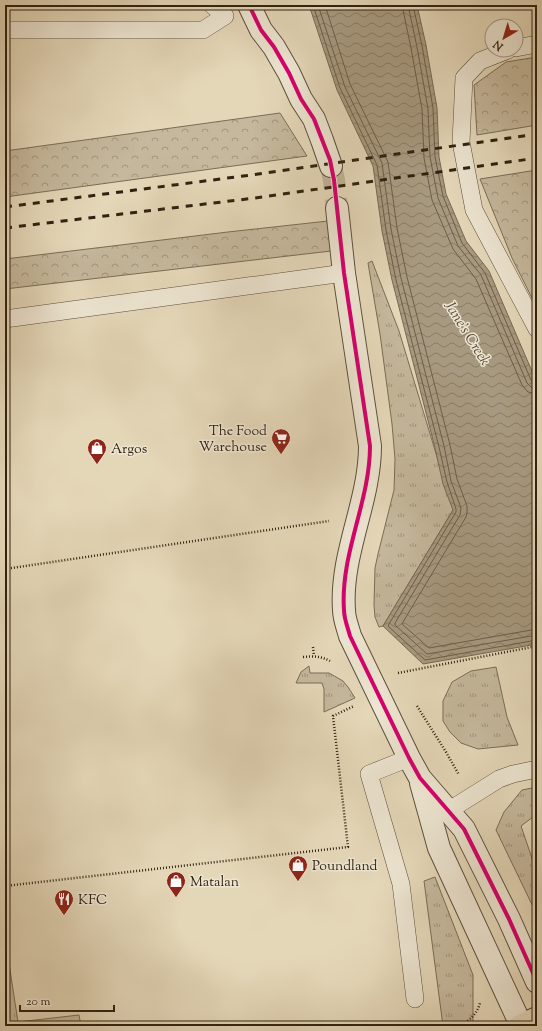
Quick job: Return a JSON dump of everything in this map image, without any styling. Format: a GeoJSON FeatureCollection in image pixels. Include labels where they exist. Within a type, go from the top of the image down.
{"type":"FeatureCollection","features":[{"type":"Feature","properties":{"kind":"street"},"geometry":{"type":"LineString","coordinates":[[249,6],[261,30],[274,47],[289,73],[301,99],[314,119],[332,166]]}},
{"type":"Feature","properties":{"kind":"street"},"geometry":{"type":"LineString","coordinates":[[337,208],[344,273],[370,446],[368,477],[349,556],[344,594],[344,611],[346,621],[350,636],[409,758],[420,778],[464,830],[492,883],[537,982]]}},
{"type":"Feature","properties":{"kind":"street"},"geometry":{"type":"LineString","coordinates":[[420,778],[439,848],[526,1023]]}},
{"type":"Feature","properties":{"kind":"lane"},"geometry":{"type":"LineString","coordinates":[[5,30],[203,30],[219,10],[249,6]]}},
{"type":"Feature","properties":{"kind":"lane"},"geometry":{"type":"LineString","coordinates":[[524,46],[537,44]]}},
{"type":"Feature","properties":{"kind":"lane"},"geometry":{"type":"LineString","coordinates":[[488,58],[480,61],[464,78],[461,142],[474,210],[537,329]]}},
{"type":"Feature","properties":{"kind":"lane"},"geometry":{"type":"LineString","coordinates":[[5,319],[344,273]]}},
{"type":"Feature","properties":{"kind":"lane"},"geometry":{"type":"LineString","coordinates":[[409,758],[369,774],[402,884],[415,999]]}},
{"type":"Feature","properties":{"kind":"lane"},"geometry":{"type":"LineString","coordinates":[[448,810],[499,779],[513,774],[537,769]]}},
{"type":"Feature","properties":{"kind":"path"},"geometry":{"type":"LineString","coordinates":[[5,569],[331,521],[354,536]]}},
{"type":"Feature","properties":{"kind":"path"},"geometry":{"type":"LineString","coordinates":[[400,679],[397,673],[537,646]]}},
{"type":"Feature","properties":{"kind":"path"},"geometry":{"type":"LineString","coordinates":[[313,647],[314,656]]}},
{"type":"Feature","properties":{"kind":"path"},"geometry":{"type":"LineString","coordinates":[[5,886],[348,848],[333,716],[359,704]]}},
{"type":"Feature","properties":{"kind":"green space"},"geometry":{"type":"Polygon","coordinates":[[[537,57],[537,125],[477,135],[474,85],[506,62],[537,57]]]}},
{"type":"Feature","properties":{"kind":"green space"},"geometry":{"type":"Polygon","coordinates":[[[280,113],[307,156],[5,197],[5,151],[280,113]]]}},
{"type":"Feature","properties":{"kind":"green space"},"geometry":{"type":"Polygon","coordinates":[[[537,170],[537,308],[512,258],[480,179],[537,170]]]}},
{"type":"Feature","properties":{"kind":"green space"},"geometry":{"type":"Polygon","coordinates":[[[328,221],[331,251],[5,289],[5,259],[328,221]]]}},
{"type":"Feature","properties":{"kind":"green space"},"geometry":{"type":"Polygon","coordinates":[[[372,261],[399,331],[453,510],[383,626],[379,627],[375,617],[374,605],[375,568],[394,490],[395,459],[380,334],[368,263],[372,261]]]}},
{"type":"Feature","properties":{"kind":"green space"},"geometry":{"type":"Polygon","coordinates":[[[309,666],[310,673],[329,673],[343,681],[355,698],[324,712],[324,689],[322,683],[296,683],[301,672],[309,666]]]}},
{"type":"Feature","properties":{"kind":"green space"},"geometry":{"type":"Polygon","coordinates":[[[496,667],[507,717],[518,745],[478,749],[461,743],[450,732],[443,721],[443,701],[452,682],[471,671],[496,667]]]}},
{"type":"Feature","properties":{"kind":"green space"},"geometry":{"type":"Polygon","coordinates":[[[537,787],[537,814],[521,826],[537,873],[537,915],[496,830],[504,812],[522,790],[537,787]]]}},
{"type":"Feature","properties":{"kind":"green space"},"geometry":{"type":"Polygon","coordinates":[[[435,877],[473,975],[473,1024],[471,1026],[443,1026],[424,881],[435,877]]]}},
{"type":"Feature","properties":{"kind":"green space"},"geometry":{"type":"Polygon","coordinates":[[[5,957],[8,957],[18,1022],[79,1015],[81,1026],[9,1026],[5,1024],[5,957]]]}},
{"type":"Feature","properties":{"kind":"water","name":"Jane's Creek"},"geometry":{"type":"Polygon","coordinates":[[[309,5],[417,5],[426,45],[437,108],[439,157],[446,194],[466,241],[489,271],[537,383],[537,644],[423,664],[383,626],[453,510],[443,484],[392,280],[382,231],[373,166],[337,90],[309,5]]]}},
{"type":"Feature","properties":{"kind":"tunnel"},"geometry":{"type":"LineString","coordinates":[[331,166],[337,208]]}},
{"type":"Feature","properties":{"kind":"railway"},"geometry":{"type":"LineString","coordinates":[[5,207],[251,175],[537,134]]}},
{"type":"Feature","properties":{"kind":"railway"},"geometry":{"type":"LineString","coordinates":[[5,228],[255,198],[537,158]]}},
{"type":"Feature","properties":{"kind":"cycle path"},"geometry":{"type":"LineString","coordinates":[[249,5],[261,30],[274,47],[289,73],[301,99],[314,119],[330,160],[334,180],[344,273],[370,446],[369,467],[361,508],[346,569],[344,589],[344,613],[346,623],[350,636],[409,758],[420,778],[464,829],[509,919],[537,982]]}},
{"type":"Feature","properties":{"kind":"place","name":"The Food Warehouse"},"geometry":{"type":"Point","coordinates":[281,455]}},
{"type":"Feature","properties":{"kind":"place","name":"Argos"},"geometry":{"type":"Point","coordinates":[97,465]}},
{"type":"Feature","properties":{"kind":"place","name":"Poundland"},"geometry":{"type":"Point","coordinates":[298,882]}},
{"type":"Feature","properties":{"kind":"place","name":"Matalan"},"geometry":{"type":"Point","coordinates":[176,898]}},
{"type":"Feature","properties":{"kind":"place","name":"KFC"},"geometry":{"type":"Point","coordinates":[64,916]}}]}
